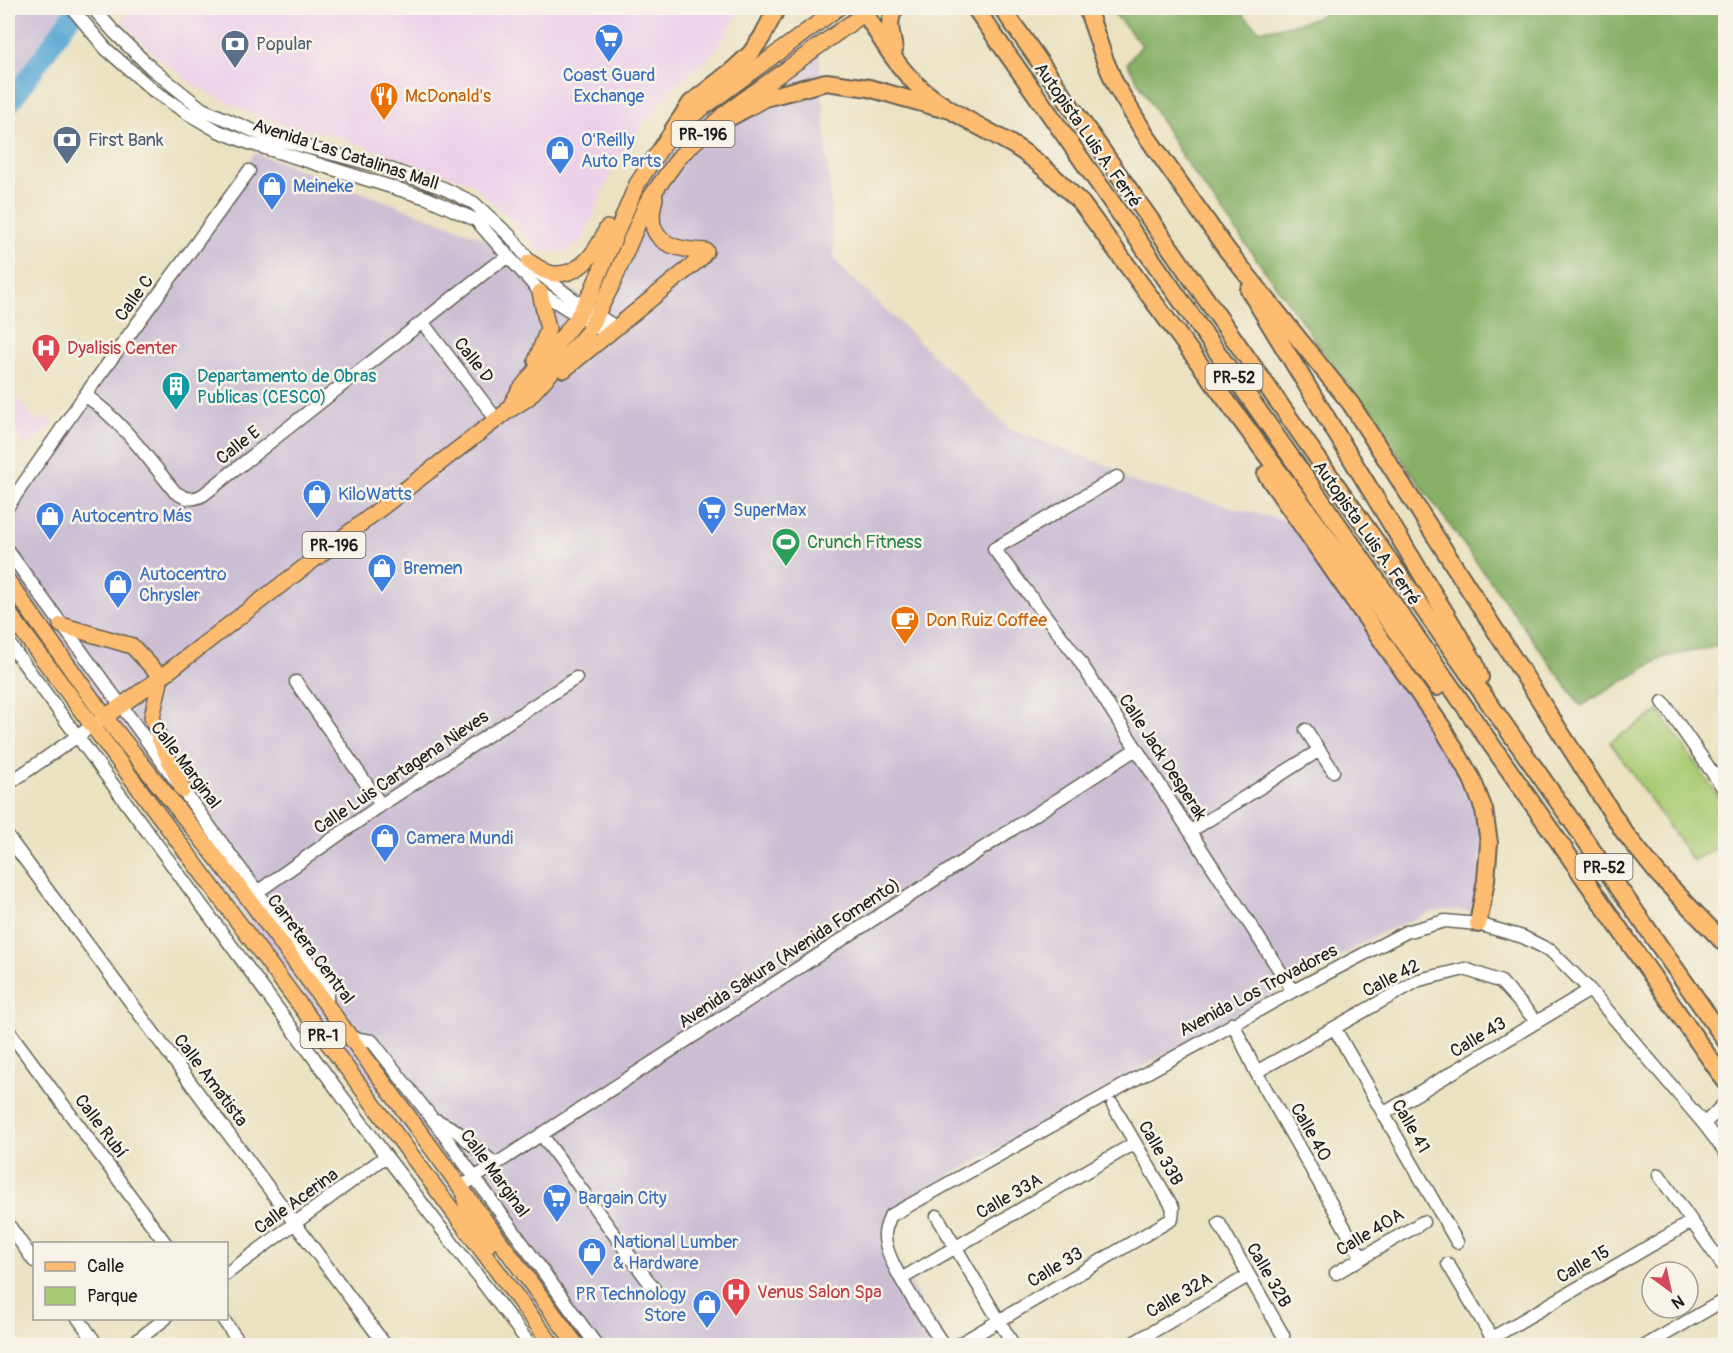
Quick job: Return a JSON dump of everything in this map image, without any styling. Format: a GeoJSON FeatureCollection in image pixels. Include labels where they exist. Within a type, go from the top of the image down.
{"type":"FeatureCollection","features":[{"type":"Feature","properties":{"kind":"highway"},"geometry":{"type":"LineString","coordinates":[[673,130],[691,103],[751,53],[777,8]]}},
{"type":"Feature","properties":{"kind":"highway"},"geometry":{"type":"LineString","coordinates":[[895,8],[889,25],[896,60]]}},
{"type":"Feature","properties":{"kind":"highway","name":"Autopista Luis A. Ferré"},"geometry":{"type":"LineString","coordinates":[[975,8],[1310,484],[1725,1082]]}},
{"type":"Feature","properties":{"kind":"highway","name":"Autopista Luis A. Ferré"},"geometry":{"type":"LineString","coordinates":[[1002,8],[1723,1037]]}},
{"type":"Feature","properties":{"kind":"highway"},"geometry":{"type":"LineString","coordinates":[[1087,8],[1116,86],[1145,134],[1227,250],[1351,404],[1624,832],[1658,874],[1725,945]]}},
{"type":"Feature","properties":{"kind":"highway"},"geometry":{"type":"LineString","coordinates":[[866,9],[896,60],[920,88],[950,111],[1017,148],[1051,172],[1082,204],[1452,708],[1492,748]]}},
{"type":"Feature","properties":{"kind":"highway"},"geometry":{"type":"LineString","coordinates":[[707,130],[765,98],[826,82],[869,88],[950,111]]}},
{"type":"Feature","properties":{"kind":"highway"},"geometry":{"type":"LineString","coordinates":[[1227,250],[1470,654],[1489,701]]}},
{"type":"Feature","properties":{"kind":"highway"},"geometry":{"type":"LineString","coordinates":[[1154,303],[1195,371],[1442,727],[1472,778],[1484,810],[1489,843],[1486,880],[1478,924]]}},
{"type":"Feature","properties":{"kind":"main road","name":"PR-196"},"geometry":{"type":"LineString","coordinates":[[531,387],[591,293],[637,183],[673,130],[838,8]]}},
{"type":"Feature","properties":{"kind":"main road","name":"PR-196"},"geometry":{"type":"LineString","coordinates":[[105,717],[162,677],[502,416],[587,333],[612,285],[647,202],[680,156],[724,114],[866,9]]}},
{"type":"Feature","properties":{"kind":"main road"},"geometry":{"type":"LineString","coordinates":[[529,261],[555,274],[571,271],[581,265],[592,256],[612,217],[637,183]]}},
{"type":"Feature","properties":{"kind":"main road"},"geometry":{"type":"LineString","coordinates":[[531,387],[613,332],[700,259],[706,251],[670,247],[659,236],[653,226],[651,214],[659,186]]}},
{"type":"Feature","properties":{"kind":"main road"},"geometry":{"type":"LineString","coordinates":[[531,387],[548,329],[540,292]]}},
{"type":"Feature","properties":{"kind":"main road","name":"Carretera Central"},"geometry":{"type":"LineString","coordinates":[[8,581],[105,717],[253,895],[352,1038],[577,1346]]}},
{"type":"Feature","properties":{"kind":"main road","name":"PR-1"},"geometry":{"type":"LineString","coordinates":[[8,612],[91,727],[553,1346]]}},
{"type":"Feature","properties":{"kind":"main road"},"geometry":{"type":"LineString","coordinates":[[61,625],[132,646],[162,677],[152,717],[183,790]]}},
{"type":"Feature","properties":{"kind":"main road"},"geometry":{"type":"LineString","coordinates":[[174,836],[199,851],[237,903],[253,895]]}},
{"type":"Feature","properties":{"kind":"main road"},"geometry":{"type":"LineString","coordinates":[[387,1121],[417,1145],[435,1169],[462,1186],[468,1212],[487,1241],[495,1268]]}},
{"type":"Feature","properties":{"kind":"street","name":"Avenida Las Catalinas Mall"},"geometry":{"type":"LineString","coordinates":[[72,8],[106,49],[154,91],[218,131],[249,143],[427,198],[476,220],[540,292],[581,310]]}},
{"type":"Feature","properties":{"kind":"street","name":"Avenida Las Catalinas Mall"},"geometry":{"type":"LineString","coordinates":[[93,8],[151,68],[202,109],[268,137],[387,168],[443,188],[474,203],[510,236],[529,261],[551,283],[581,310],[613,332]]}},
{"type":"Feature","properties":{"kind":"street","name":"Calle C"},"geometry":{"type":"LineString","coordinates":[[8,506],[249,171]]}},
{"type":"Feature","properties":{"kind":"street","name":"Calle E"},"geometry":{"type":"LineString","coordinates":[[85,396],[102,407],[122,426],[175,492],[193,500],[203,495],[494,266],[510,257]]}},
{"type":"Feature","properties":{"kind":"street","name":"Calle D"},"geometry":{"type":"LineString","coordinates":[[422,322],[502,416]]}},
{"type":"Feature","properties":{"kind":"street","name":"Calle Jack Desperak"},"geometry":{"type":"LineString","coordinates":[[1117,477],[994,549],[1077,657],[1293,991]]}},
{"type":"Feature","properties":{"kind":"street","name":"Calle Marginal"},"geometry":{"type":"LineString","coordinates":[[8,551],[183,790],[253,895]]}},
{"type":"Feature","properties":{"kind":"street"},"geometry":{"type":"LineString","coordinates":[[8,642],[386,1156],[531,1346]]}},
{"type":"Feature","properties":{"kind":"street","name":"Calle Luis Cartagena Nieves"},"geometry":{"type":"LineString","coordinates":[[253,895],[381,805],[576,678]]}},
{"type":"Feature","properties":{"kind":"street"},"geometry":{"type":"LineString","coordinates":[[296,682],[381,805]]}},
{"type":"Feature","properties":{"kind":"street"},"geometry":{"type":"LineString","coordinates":[[1663,702],[1725,792]]}},
{"type":"Feature","properties":{"kind":"street"},"geometry":{"type":"LineString","coordinates":[[8,784],[105,717]]}},
{"type":"Feature","properties":{"kind":"street"},"geometry":{"type":"LineString","coordinates":[[1306,730],[1333,771]]}},
{"type":"Feature","properties":{"kind":"street","name":"Avenida Sakura (Avenida Fomento)"},"geometry":{"type":"LineString","coordinates":[[462,1186],[1136,749]]}},
{"type":"Feature","properties":{"kind":"street"},"geometry":{"type":"LineString","coordinates":[[1191,831],[1318,751]]}},
{"type":"Feature","properties":{"kind":"street","name":"Calle Amatista"},"geometry":{"type":"LineString","coordinates":[[8,837],[386,1346]]}},
{"type":"Feature","properties":{"kind":"street","name":"Avenida Los Trovadores"},"geometry":{"type":"LineString","coordinates":[[944,1346],[901,1279],[885,1238],[890,1216],[1293,991],[1406,932],[1444,921],[1478,924],[1523,937],[1551,951],[1590,990],[1704,1124],[1725,1153]]}},
{"type":"Feature","properties":{"kind":"street","name":"Calle 42"},"geometry":{"type":"LineString","coordinates":[[1256,1072],[1419,980],[1465,969],[1501,982],[1537,1022]]}},
{"type":"Feature","properties":{"kind":"street","name":"Calle 43"},"geometry":{"type":"LineString","coordinates":[[1383,1114],[1590,990]]}},
{"type":"Feature","properties":{"kind":"street","name":"Calle 40"},"geometry":{"type":"LineString","coordinates":[[1233,1023],[1256,1072],[1362,1258]]}},
{"type":"Feature","properties":{"kind":"street","name":"Calle 41"},"geometry":{"type":"LineString","coordinates":[[1335,1029],[1457,1242]]}},
{"type":"Feature","properties":{"kind":"street","name":"Calle Rubí"},"geometry":{"type":"LineString","coordinates":[[8,1030],[165,1242]]}},
{"type":"Feature","properties":{"kind":"street","name":"Calle Marginal"},"geometry":{"type":"LineString","coordinates":[[352,1038],[372,1041],[431,1117],[597,1346]]}},
{"type":"Feature","properties":{"kind":"street"},"geometry":{"type":"LineString","coordinates":[[1704,1124],[1725,1102]]}},
{"type":"Feature","properties":{"kind":"street","name":"Calle 33B"},"geometry":{"type":"LineString","coordinates":[[1113,1105],[1173,1208],[1172,1219]]}},
{"type":"Feature","properties":{"kind":"street"},"geometry":{"type":"LineString","coordinates":[[431,1117],[455,1130],[495,1164]]}},
{"type":"Feature","properties":{"kind":"street"},"geometry":{"type":"LineString","coordinates":[[541,1134],[654,1289]]}},
{"type":"Feature","properties":{"kind":"street","name":"Calle 33A"},"geometry":{"type":"LineString","coordinates":[[901,1279],[1135,1143]]}},
{"type":"Feature","properties":{"kind":"street","name":"Calle Acerina"},"geometry":{"type":"LineString","coordinates":[[228,1273],[386,1156]]}},
{"type":"Feature","properties":{"kind":"street"},"geometry":{"type":"LineString","coordinates":[[1659,1175],[1725,1270]]}},
{"type":"Feature","properties":{"kind":"street"},"geometry":{"type":"LineString","coordinates":[[937,1216],[1014,1346]]}},
{"type":"Feature","properties":{"kind":"street","name":"Calle 33"},"geometry":{"type":"LineString","coordinates":[[956,1346],[1172,1219]]}},
{"type":"Feature","properties":{"kind":"street","name":"Calle 40A"},"geometry":{"type":"LineString","coordinates":[[1336,1273],[1423,1222]]}},
{"type":"Feature","properties":{"kind":"street","name":"Calle 15"},"geometry":{"type":"LineString","coordinates":[[1495,1342],[1691,1222]]}},
{"type":"Feature","properties":{"kind":"street","name":"Calle 32B"},"geometry":{"type":"LineString","coordinates":[[1219,1223],[1283,1335],[1284,1346]]}},
{"type":"Feature","properties":{"kind":"street"},"geometry":{"type":"LineString","coordinates":[[8,1224],[33,1260]]}},
{"type":"Feature","properties":{"kind":"street"},"geometry":{"type":"LineString","coordinates":[[1448,1264],[1495,1342]]}},
{"type":"Feature","properties":{"kind":"street","name":"Calle 32A"},"geometry":{"type":"LineString","coordinates":[[1128,1346],[1248,1276]]}},
{"type":"Feature","properties":{"kind":"street"},"geometry":{"type":"LineString","coordinates":[[1645,1346],[1725,1299]]}},
{"type":"Feature","properties":{"kind":"street"},"geometry":{"type":"LineString","coordinates":[[79,1320],[98,1346]]}},
{"type":"Feature","properties":{"kind":"street"},"geometry":{"type":"LineString","coordinates":[[130,1346],[163,1320]]}},
{"type":"Feature","properties":{"kind":"street"},"geometry":{"type":"LineString","coordinates":[[223,1320],[242,1346]]}},
{"type":"Feature","properties":{"kind":"shaded area"},"geometry":{"type":"Polygon","coordinates":[[[8,8],[61,8],[64,12],[8,99],[8,8]]]}},
{"type":"Feature","properties":{"kind":"shaded area"},"geometry":{"type":"Polygon","coordinates":[[[130,8],[742,8],[717,49],[668,92],[616,161],[583,239],[566,252],[539,251],[510,217],[469,182],[322,132],[288,126],[241,109],[195,86],[154,54],[123,22],[130,8]]]}},
{"type":"Feature","properties":{"kind":"shaded area"},"geometry":{"type":"Polygon","coordinates":[[[817,18],[835,261],[1011,430],[1112,467],[1128,481],[1302,525],[1483,800],[1478,912],[1449,910],[1433,912],[1385,931],[910,1198],[889,1215],[885,1239],[945,1345],[565,1345],[8,597],[8,503],[255,153],[479,236],[586,299],[653,157],[817,18]]]}},
{"type":"Feature","properties":{"kind":"shaded area"},"geometry":{"type":"Polygon","coordinates":[[[8,386],[37,423],[47,416],[54,425],[27,446],[16,431],[8,437],[8,386]]]}},
{"type":"Feature","properties":{"kind":"green space"},"geometry":{"type":"Polygon","coordinates":[[[1109,8],[1236,8],[1259,30],[1298,23],[1318,17],[1335,8],[1725,8],[1725,645],[1664,657],[1581,706],[1183,158],[1127,63],[1142,45],[1109,8]]]}},
{"type":"Feature","properties":{"kind":"green space"},"geometry":{"type":"Polygon","coordinates":[[[1659,711],[1725,806],[1725,841],[1693,861],[1610,742],[1659,711]]]}},
{"type":"Feature","properties":{"kind":"waterway"},"geometry":{"type":"LineString","coordinates":[[8,106],[77,8]]}},
{"type":"Feature","properties":{"kind":"place","name":"Coast Guard Exchange"},"geometry":{"type":"Point","coordinates":[609,64]}},
{"type":"Feature","properties":{"kind":"place","name":"Popular"},"geometry":{"type":"Point","coordinates":[235,70]}},
{"type":"Feature","properties":{"kind":"place","name":"McDonald's"},"geometry":{"type":"Point","coordinates":[384,122]}},
{"type":"Feature","properties":{"kind":"place","name":"First Bank"},"geometry":{"type":"Point","coordinates":[67,166]}},
{"type":"Feature","properties":{"kind":"place","name":"O'Reilly Auto Parts"},"geometry":{"type":"Point","coordinates":[560,176]}},
{"type":"Feature","properties":{"kind":"place","name":"Meineke"},"geometry":{"type":"Point","coordinates":[272,212]}},
{"type":"Feature","properties":{"kind":"place","name":"Dyalisis Center"},"geometry":{"type":"Point","coordinates":[46,374]}},
{"type":"Feature","properties":{"kind":"place","name":"Departamento de Obras Publicas (CESCO)"},"geometry":{"type":"Point","coordinates":[176,412]}},
{"type":"Feature","properties":{"kind":"place","name":"KiloWatts"},"geometry":{"type":"Point","coordinates":[317,520]}},
{"type":"Feature","properties":{"kind":"place","name":"SuperMax"},"geometry":{"type":"Point","coordinates":[712,536]}},
{"type":"Feature","properties":{"kind":"place","name":"Autocentro Más"},"geometry":{"type":"Point","coordinates":[50,542]}},
{"type":"Feature","properties":{"kind":"place","name":"Crunch Fitness"},"geometry":{"type":"Point","coordinates":[786,568]}},
{"type":"Feature","properties":{"kind":"place","name":"Bremen"},"geometry":{"type":"Point","coordinates":[382,594]}},
{"type":"Feature","properties":{"kind":"place","name":"Autocentro Chrysler"},"geometry":{"type":"Point","coordinates":[118,610]}},
{"type":"Feature","properties":{"kind":"place","name":"Don Ruiz Coffee"},"geometry":{"type":"Point","coordinates":[905,646]}},
{"type":"Feature","properties":{"kind":"place","name":"Camera Mundi"},"geometry":{"type":"Point","coordinates":[385,864]}},
{"type":"Feature","properties":{"kind":"place","name":"Bargain City"},"geometry":{"type":"Point","coordinates":[557,1224]}},
{"type":"Feature","properties":{"kind":"place","name":"National Lumber & Hardware"},"geometry":{"type":"Point","coordinates":[592,1278]}},
{"type":"Feature","properties":{"kind":"place","name":"Venus Salon Spa"},"geometry":{"type":"Point","coordinates":[736,1318]}},
{"type":"Feature","properties":{"kind":"place","name":"PR Technology Store"},"geometry":{"type":"Point","coordinates":[707,1330]}}]}
